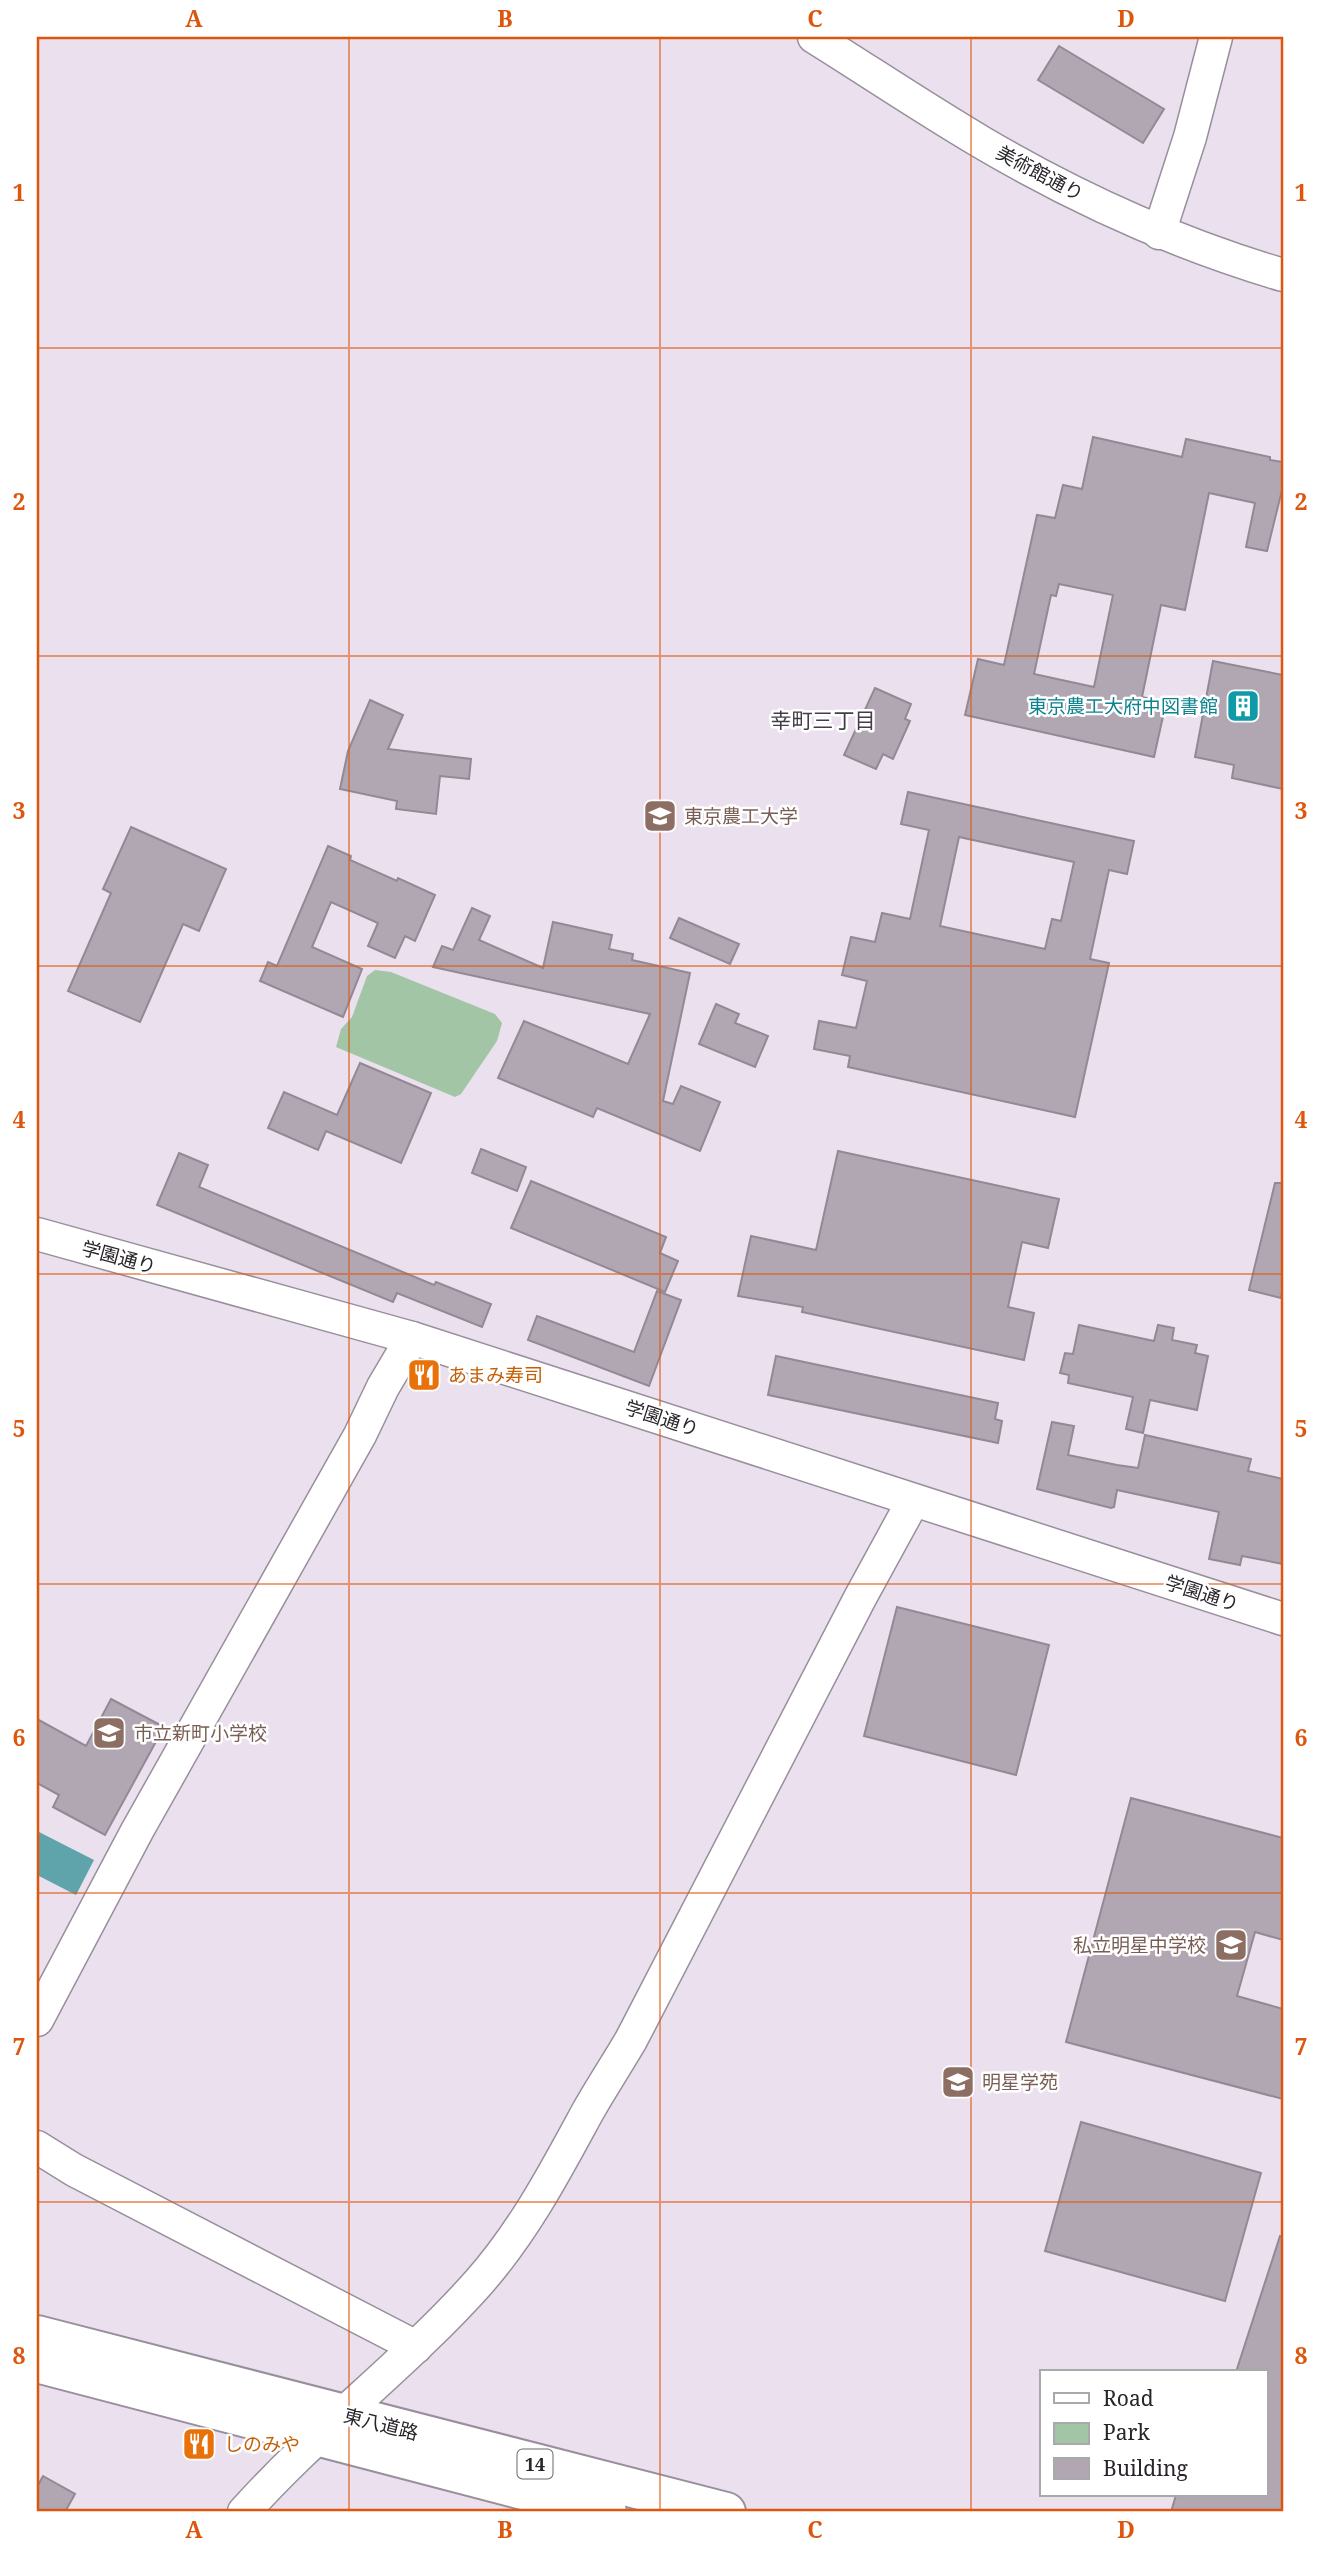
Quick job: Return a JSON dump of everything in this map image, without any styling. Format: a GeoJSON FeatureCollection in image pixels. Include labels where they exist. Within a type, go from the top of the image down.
{"type":"FeatureCollection","features":[{"type":"Feature","properties":{"kind":"main road","name":"東八道路"},"geometry":{"type":"LineString","coordinates":[[37,2334],[607,2512]]}},
{"type":"Feature","properties":{"kind":"main road","name":"東八道路"},"geometry":{"type":"LineString","coordinates":[[37,2362],[726,2512]]}},
{"type":"Feature","properties":{"kind":"street","name":"美術館通り"},"geometry":{"type":"LineString","coordinates":[[814,37],[982,143],[1071,190],[1159,233],[1283,275]]}},
{"type":"Feature","properties":{"kind":"street"},"geometry":{"type":"LineString","coordinates":[[1159,233],[1190,137],[1216,37]]}},
{"type":"Feature","properties":{"kind":"street","name":"学園通り"},"geometry":{"type":"LineString","coordinates":[[37,1234],[412,1338],[1283,1619]]}},
{"type":"Feature","properties":{"kind":"street"},"geometry":{"type":"LineString","coordinates":[[37,2020],[136,1831],[412,1338]]}},
{"type":"Feature","properties":{"kind":"street"},"geometry":{"type":"LineString","coordinates":[[244,2512],[277,2475],[416,2347],[480,2282],[534,2211],[631,2040],[913,1501]]}},
{"type":"Feature","properties":{"kind":"street"},"geometry":{"type":"LineString","coordinates":[[37,2147],[86,2177],[416,2347]]}},
{"type":"Feature","properties":{"kind":"green space"},"geometry":{"type":"Polygon","coordinates":[[[375,970],[391,972],[495,1014],[502,1023],[497,1041],[461,1094],[455,1097],[336,1047],[341,1029],[352,1017],[367,976],[375,970]]]}},
{"type":"Feature","properties":{"kind":"water"},"geometry":{"type":"Polygon","coordinates":[[[37,1831],[94,1860],[76,1895],[37,1875],[37,1831]]]}},
{"type":"Feature","properties":{"kind":"building"},"geometry":{"type":"Polygon","coordinates":[[[1059,46],[1164,109],[1143,143],[1038,80],[1059,46]]]}},
{"type":"Feature","properties":{"kind":"building"},"geometry":{"type":"Polygon","coordinates":[[[1093,437],[1182,457],[1186,439],[1283,462],[1283,486],[1267,551],[1246,547],[1255,503],[1209,493],[1185,610],[1161,605],[1142,697],[1166,703],[1154,757],[965,715],[978,659],[1004,665],[1037,515],[1055,518],[1063,485],[1082,489],[1093,437]],[[1059,584],[1056,596],[1051,595],[1034,674],[1094,687],[1113,595],[1059,584]]]}},
{"type":"Feature","properties":{"kind":"building","name":"東京農工大府中図書館"},"geometry":{"type":"Polygon","coordinates":[[[1213,661],[1283,675],[1283,789],[1232,778],[1234,765],[1195,757],[1213,661]]]}},
{"type":"Feature","properties":{"kind":"building"},"geometry":{"type":"Polygon","coordinates":[[[875,688],[911,704],[905,719],[910,721],[893,759],[883,754],[876,769],[844,755],[875,688]]]}},
{"type":"Feature","properties":{"kind":"building"},"geometry":{"type":"Polygon","coordinates":[[[370,700],[403,715],[388,749],[471,759],[469,779],[440,776],[436,814],[396,809],[397,801],[340,789],[348,751],[370,700]]]}},
{"type":"Feature","properties":{"kind":"building"},"geometry":{"type":"Polygon","coordinates":[[[908,792],[1134,841],[1127,874],[1109,870],[1090,959],[1109,963],[1075,1117],[848,1067],[850,1056],[814,1049],[819,1021],[856,1028],[867,981],[842,975],[851,937],[875,942],[882,913],[910,919],[929,830],[901,824],[908,792]],[[959,837],[940,926],[1045,949],[1052,919],[1061,921],[1074,862],[959,837]]]}},
{"type":"Feature","properties":{"kind":"building"},"geometry":{"type":"Polygon","coordinates":[[[131,827],[226,869],[199,931],[183,924],[140,1022],[68,991],[111,893],[103,889],[131,827]]]}},
{"type":"Feature","properties":{"kind":"building"},"geometry":{"type":"Polygon","coordinates":[[[328,846],[351,856],[350,860],[435,895],[415,941],[405,936],[395,958],[368,946],[378,923],[331,902],[312,947],[362,969],[343,1017],[260,981],[268,962],[277,966],[328,846]]]}},
{"type":"Feature","properties":{"kind":"building"},"geometry":{"type":"Polygon","coordinates":[[[472,908],[490,916],[479,940],[543,968],[553,922],[612,935],[609,949],[633,954],[632,960],[690,973],[663,1101],[673,1104],[681,1086],[720,1102],[700,1151],[597,1108],[593,1117],[498,1078],[524,1021],[628,1064],[650,1014],[433,967],[442,946],[453,950],[472,908]]]}},
{"type":"Feature","properties":{"kind":"building"},"geometry":{"type":"Polygon","coordinates":[[[679,918],[739,944],[730,964],[670,938],[679,918]]]}},
{"type":"Feature","properties":{"kind":"building"},"geometry":{"type":"Polygon","coordinates":[[[716,1004],[739,1014],[735,1023],[768,1036],[755,1067],[699,1044],[716,1004]]]}},
{"type":"Feature","properties":{"kind":"building"},"geometry":{"type":"Polygon","coordinates":[[[360,1063],[431,1093],[401,1163],[326,1131],[318,1150],[268,1128],[284,1092],[337,1115],[360,1063]]]}},
{"type":"Feature","properties":{"kind":"building"},"geometry":{"type":"Polygon","coordinates":[[[481,1149],[526,1167],[517,1191],[472,1173],[481,1149]]]}},
{"type":"Feature","properties":{"kind":"building"},"geometry":{"type":"Polygon","coordinates":[[[838,1151],[1059,1199],[1048,1248],[1022,1242],[1008,1307],[1034,1313],[1024,1360],[802,1312],[803,1307],[738,1296],[751,1236],[816,1250],[838,1151]]]}},
{"type":"Feature","properties":{"kind":"building"},"geometry":{"type":"Polygon","coordinates":[[[179,1153],[208,1165],[199,1187],[434,1285],[436,1282],[491,1304],[482,1327],[397,1293],[393,1302],[157,1205],[179,1153]]]}},
{"type":"Feature","properties":{"kind":"building"},"geometry":{"type":"Polygon","coordinates":[[[531,1181],[666,1237],[660,1253],[678,1261],[665,1292],[511,1228],[531,1181]]]}},
{"type":"Feature","properties":{"kind":"building"},"geometry":{"type":"Polygon","coordinates":[[[1275,1183],[1283,1183],[1281,1298],[1249,1290],[1275,1183]]]}},
{"type":"Feature","properties":{"kind":"building"},"geometry":{"type":"Polygon","coordinates":[[[657,1291],[681,1300],[649,1386],[528,1340],[537,1316],[634,1352],[657,1291]]]}},
{"type":"Feature","properties":{"kind":"building"},"geometry":{"type":"Polygon","coordinates":[[[1079,1325],[1154,1341],[1158,1325],[1174,1328],[1172,1340],[1197,1345],[1195,1353],[1208,1356],[1197,1410],[1150,1400],[1143,1433],[1126,1429],[1133,1397],[1068,1383],[1069,1375],[1060,1373],[1065,1353],[1073,1354],[1079,1325]]]}},
{"type":"Feature","properties":{"kind":"building"},"geometry":{"type":"Polygon","coordinates":[[[776,1356],[998,1403],[995,1419],[1002,1421],[998,1443],[768,1395],[776,1356]]]}},
{"type":"Feature","properties":{"kind":"building"},"geometry":{"type":"Polygon","coordinates":[[[1052,1422],[1074,1426],[1068,1455],[1117,1465],[1138,1468],[1145,1435],[1251,1459],[1248,1471],[1283,1479],[1283,1564],[1242,1556],[1240,1565],[1209,1559],[1219,1512],[1117,1490],[1114,1507],[1111,1508],[1037,1489],[1052,1422]]]}},
{"type":"Feature","properties":{"kind":"building"},"geometry":{"type":"Polygon","coordinates":[[[897,1607],[1049,1645],[1016,1775],[864,1736],[897,1607]]]}},
{"type":"Feature","properties":{"kind":"building"},"geometry":{"type":"Polygon","coordinates":[[[111,1699],[164,1727],[105,1835],[53,1807],[59,1795],[37,1783],[37,1719],[86,1746],[111,1699]]]}},
{"type":"Feature","properties":{"kind":"building"},"geometry":{"type":"Polygon","coordinates":[[[1131,1798],[1283,1838],[1283,1940],[1255,1932],[1237,1996],[1283,2009],[1283,2099],[1066,2042],[1131,1798]]]}},
{"type":"Feature","properties":{"kind":"building"},"geometry":{"type":"Polygon","coordinates":[[[1081,2122],[1261,2173],[1225,2301],[1045,2251],[1081,2122]]]}},
{"type":"Feature","properties":{"kind":"building"},"geometry":{"type":"Polygon","coordinates":[[[1280,2236],[1283,2237],[1283,2512],[1171,2512],[1176,2496],[1268,2496],[1268,2370],[1237,2370],[1280,2236]]]}},
{"type":"Feature","properties":{"kind":"building"},"geometry":{"type":"Polygon","coordinates":[[[43,2476],[75,2494],[65,2512],[37,2512],[37,2487],[43,2476]]]}},
{"type":"Feature","properties":{"kind":"place","name":"東京農工大府中図書館"},"geometry":{"type":"Point","coordinates":[1243,706]}},
{"type":"Feature","properties":{"kind":"place","name":"東京農工大学"},"geometry":{"type":"Point","coordinates":[660,816]}},
{"type":"Feature","properties":{"kind":"place","name":"あまみ寿司"},"geometry":{"type":"Point","coordinates":[424,1375]}},
{"type":"Feature","properties":{"kind":"place","name":"市立新町小学校"},"geometry":{"type":"Point","coordinates":[109,1733]}},
{"type":"Feature","properties":{"kind":"place","name":"私立明星中学校"},"geometry":{"type":"Point","coordinates":[1231,1945]}},
{"type":"Feature","properties":{"kind":"place","name":"明星学苑"},"geometry":{"type":"Point","coordinates":[958,2082]}},
{"type":"Feature","properties":{"kind":"place","name":"しのみや"},"geometry":{"type":"Point","coordinates":[199,2444]}},
{"type":"Feature","properties":{"kind":"district","name":"幸町三丁目"},"geometry":{"type":"Point","coordinates":[823,720]}}]}
